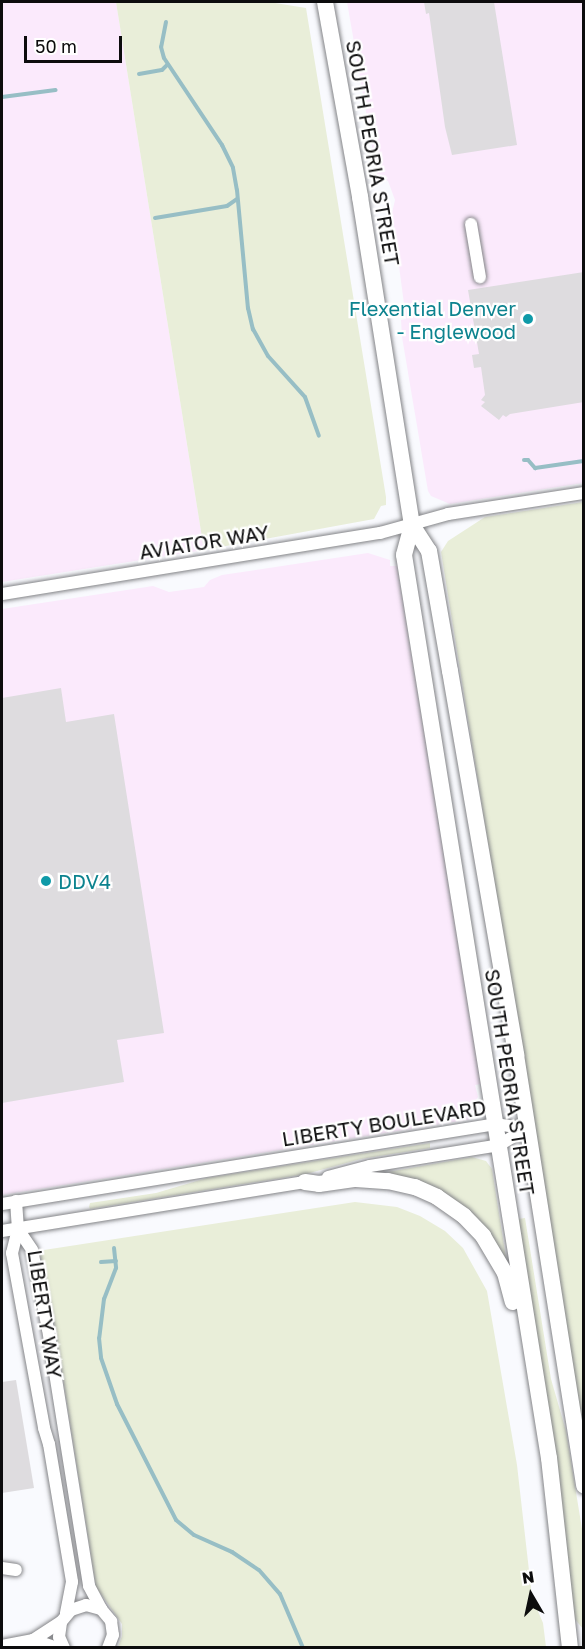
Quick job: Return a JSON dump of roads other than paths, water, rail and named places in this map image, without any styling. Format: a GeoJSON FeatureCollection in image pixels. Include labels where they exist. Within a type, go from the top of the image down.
{"type":"FeatureCollection","features":[{"type":"Feature","properties":{"kind":"main road","name":"SOUTH PEORIA STREET"},"geometry":{"type":"LineString","coordinates":[[325,2],[360,197],[412,525],[404,555],[549,1458],[570,1647]]}},
{"type":"Feature","properties":{"kind":"main road","name":"SOUTH PEORIA STREET"},"geometry":{"type":"LineString","coordinates":[[412,525],[429,551],[584,1486]]}},
{"type":"Feature","properties":{"kind":"main road"},"geometry":{"type":"LineString","coordinates":[[305,1182],[319,1184],[362,1179],[398,1182],[425,1191],[448,1204],[475,1226],[496,1254],[509,1285],[516,1323],[531,1346]]}},
{"type":"Feature","properties":{"kind":"street"},"geometry":{"type":"LineString","coordinates":[[471,224],[480,278]]}},
{"type":"Feature","properties":{"kind":"street","name":"AVIATOR WAY"},"geometry":{"type":"LineString","coordinates":[[2,594],[370,535],[448,514],[584,493]]}},
{"type":"Feature","properties":{"kind":"street","name":"LIBERTY BOULEVARD"},"geometry":{"type":"LineString","coordinates":[[2,1203],[496,1124],[526,1129]]}},
{"type":"Feature","properties":{"kind":"street","name":"LIBERTY BOULEVARD"},"geometry":{"type":"LineString","coordinates":[[2,1231],[305,1182],[370,1166],[499,1145],[526,1129]]}},
{"type":"Feature","properties":{"kind":"street"},"geometry":{"type":"LineString","coordinates":[[16,1201],[18,1229]]}},
{"type":"Feature","properties":{"kind":"street","name":"LIBERTY WAY"},"geometry":{"type":"LineString","coordinates":[[18,1229],[32,1250],[48,1329],[89,1586],[101,1609],[113,1625],[113,1635],[108,1647]]}},
{"type":"Feature","properties":{"kind":"street","name":"LIBERTY WAY"},"geometry":{"type":"LineString","coordinates":[[18,1229],[12,1253],[44,1428],[50,1444],[72,1582],[59,1637],[64,1647]]}},
{"type":"Feature","properties":{"kind":"street"},"geometry":{"type":"LineString","coordinates":[[2,1568],[16,1570]]}},
{"type":"Feature","properties":{"kind":"street"},"geometry":{"type":"LineString","coordinates":[[2,1646],[33,1640],[80,1605],[91,1605],[101,1609]]}},
{"type":"Feature","properties":{"kind":"street"},"geometry":{"type":"LineString","coordinates":[[33,1640],[57,1647]]}},
{"type":"Feature","properties":{"kind":"waterway"},"geometry":{"type":"LineString","coordinates":[[166,22],[161,47],[164,58],[222,145],[233,168],[248,308],[253,329],[268,356],[305,397],[319,436]]}},
{"type":"Feature","properties":{"kind":"waterway"},"geometry":{"type":"LineString","coordinates":[[139,74],[162,70],[168,64]]}},
{"type":"Feature","properties":{"kind":"waterway"},"geometry":{"type":"LineString","coordinates":[[2,97],[56,90]]}},
{"type":"Feature","properties":{"kind":"waterway"},"geometry":{"type":"LineString","coordinates":[[155,218],[227,206],[237,199]]}},
{"type":"Feature","properties":{"kind":"waterway"},"geometry":{"type":"LineString","coordinates":[[524,460],[528,460],[535,468],[584,461]]}},
{"type":"Feature","properties":{"kind":"waterway"},"geometry":{"type":"LineString","coordinates":[[114,1248],[116,1268],[104,1299],[99,1338],[101,1358],[117,1404],[176,1520],[194,1535],[232,1552],[259,1570],[280,1594],[303,1648]]}},
{"type":"Feature","properties":{"kind":"waterway"},"geometry":{"type":"LineString","coordinates":[[101,1262],[116,1261]]}},
{"type":"Feature","properties":{"kind":"place","name":"Flexential Denver - Englewood"},"geometry":{"type":"Point","coordinates":[528,319]}},
{"type":"Feature","properties":{"kind":"place","name":"DDV4"},"geometry":{"type":"Point","coordinates":[46,881]}}]}
